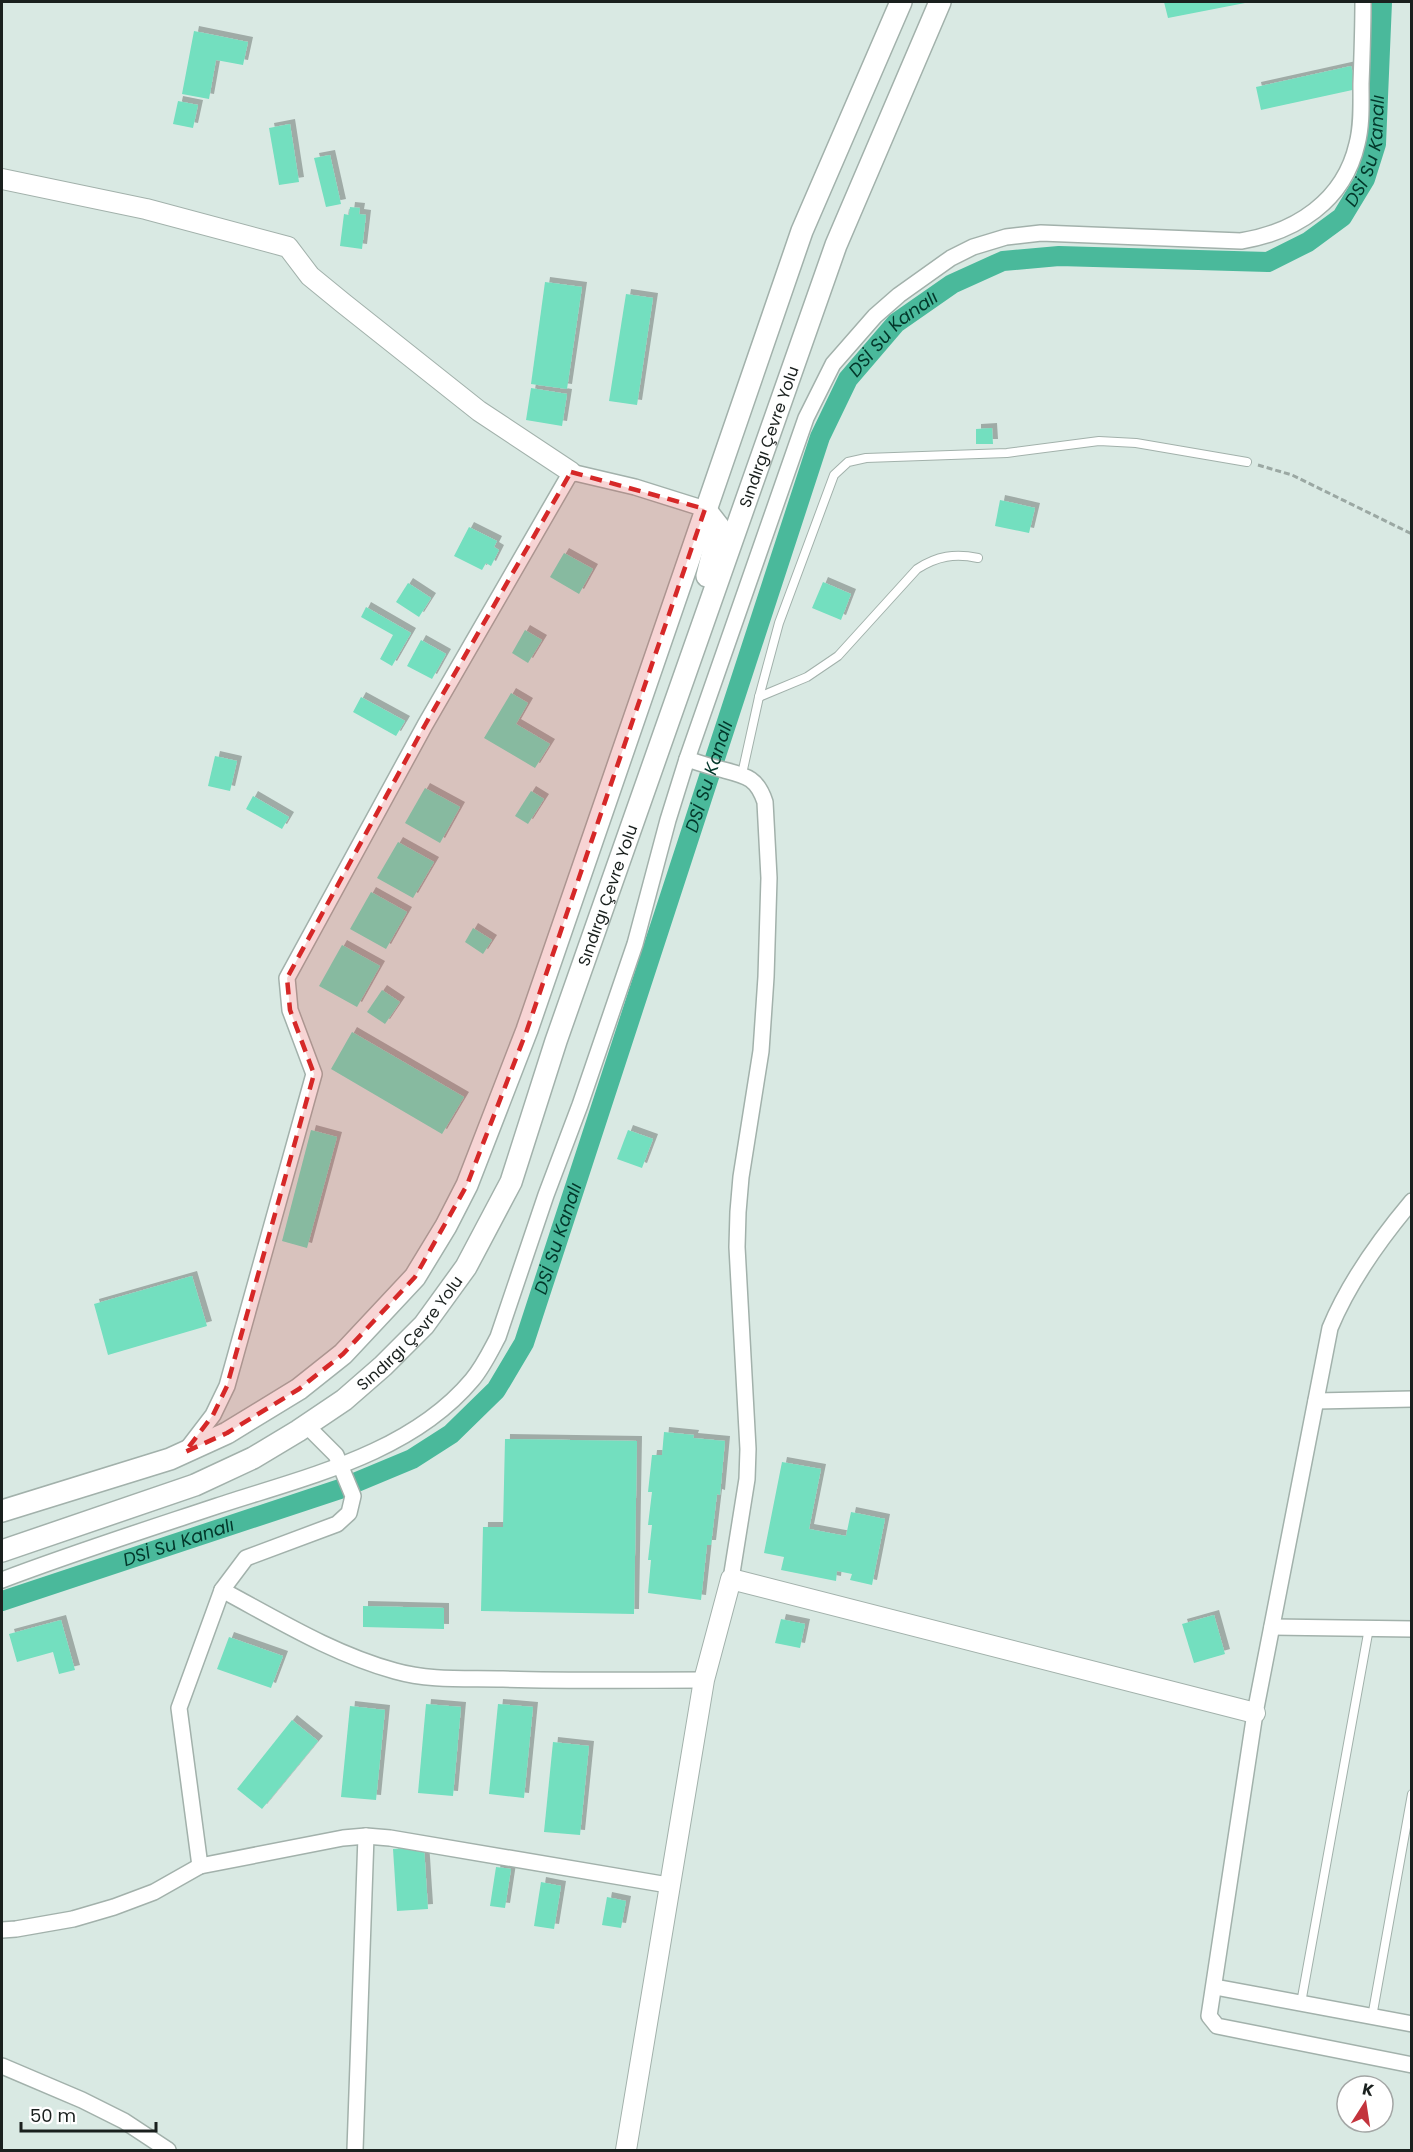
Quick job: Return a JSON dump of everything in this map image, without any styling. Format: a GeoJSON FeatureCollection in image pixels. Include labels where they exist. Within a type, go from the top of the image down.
{"type":"FeatureCollection","features":[{"type":"Feature","properties":{"kind":"main road","name":"Sındırgı Çevre Yolu"},"geometry":{"type":"LineString","coordinates":[[2,1510],[170,1459],[227,1433],[290,1395],[343,1354],[416,1278],[467,1185],[527,1030],[802,231],[901,2]]}},
{"type":"Feature","properties":{"kind":"main road","name":"Sındırgı Çevre Yolu"},"geometry":{"type":"LineString","coordinates":[[2,1551],[195,1485],[253,1458],[307,1425],[344,1400],[424,1325],[466,1267],[511,1182],[523,1149],[556,1041],[836,244],[940,2]]}},
{"type":"Feature","properties":{"kind":"main road"},"geometry":{"type":"LineString","coordinates":[[683,679],[719,527],[705,509]]}},
{"type":"Feature","properties":{"kind":"street"},"geometry":{"type":"LineString","coordinates":[[2,1580],[51,1561],[340,1469],[411,1431],[455,1398],[473,1379],[487,1359],[498,1337],[635,944],[668,820],[694,761],[806,418],[833,364],[854,338],[899,295],[927,274],[951,258],[1006,237],[1041,232],[1242,241],[1274,234],[1303,220],[1324,202],[1342,181],[1357,145],[1360,124],[1363,2]]}},
{"type":"Feature","properties":{"kind":"street"},"geometry":{"type":"LineString","coordinates":[[2,179],[146,209],[288,247],[310,276],[343,303],[479,411],[571,472],[635,487],[705,509]]}},
{"type":"Feature","properties":{"kind":"street"},"geometry":{"type":"LineString","coordinates":[[185,1452],[213,1415],[227,1386],[314,1074],[290,1010],[287,978],[425,725],[571,472]]}},
{"type":"Feature","properties":{"kind":"street"},"geometry":{"type":"LineString","coordinates":[[626,2151],[704,1680],[730,1579],[747,1479],[748,1449],[738,1259],[738,1212],[741,1177],[761,1051],[770,878],[765,802],[756,784],[742,774],[694,761]]}},
{"type":"Feature","properties":{"kind":"street"},"geometry":{"type":"LineString","coordinates":[[1409,1210],[1391,1225],[1341,1303],[1330,1328],[1255,1713],[1209,2016],[1218,2026],[1412,2066]]}},
{"type":"Feature","properties":{"kind":"street"},"geometry":{"type":"LineString","coordinates":[[1316,1401],[1412,1399]]}},
{"type":"Feature","properties":{"kind":"street"},"geometry":{"type":"LineString","coordinates":[[200,1866],[179,1708],[222,1590],[246,1558],[337,1524],[349,1513],[353,1496],[336,1455],[307,1425]]}},
{"type":"Feature","properties":{"kind":"street"},"geometry":{"type":"LineString","coordinates":[[730,1579],[1255,1713]]}},
{"type":"Feature","properties":{"kind":"street"},"geometry":{"type":"LineString","coordinates":[[222,1590],[325,1645],[361,1661],[398,1672],[446,1678],[579,1681],[704,1680]]}},
{"type":"Feature","properties":{"kind":"street"},"geometry":{"type":"LineString","coordinates":[[1272,1627],[1412,1629]]}},
{"type":"Feature","properties":{"kind":"street"},"geometry":{"type":"LineString","coordinates":[[2,1930],[72,1919],[114,1907],[154,1892],[200,1866],[343,1838],[366,1836],[390,1838],[669,1886]]}},
{"type":"Feature","properties":{"kind":"street"},"geometry":{"type":"LineString","coordinates":[[355,2151],[366,1836]]}},
{"type":"Feature","properties":{"kind":"street"},"geometry":{"type":"LineString","coordinates":[[1215,1987],[1412,2024]]}},
{"type":"Feature","properties":{"kind":"street"},"geometry":{"type":"LineString","coordinates":[[2,2066],[82,2100],[124,2121],[168,2151]]}},
{"type":"Feature","properties":{"kind":"lane"},"geometry":{"type":"LineString","coordinates":[[742,774],[759,697],[779,623],[834,475],[848,462],[866,458],[1006,453],[1099,441],[1136,443],[1247,462]]}},
{"type":"Feature","properties":{"kind":"lane"},"geometry":{"type":"LineString","coordinates":[[759,697],[807,677],[838,656],[917,569],[942,557],[954,555],[978,558]]}},
{"type":"Feature","properties":{"kind":"lane"},"geometry":{"type":"LineString","coordinates":[[1301,2003],[1370,1628]]}},
{"type":"Feature","properties":{"kind":"lane"},"geometry":{"type":"LineString","coordinates":[[1372,2017],[1412,1794]]}},
{"type":"Feature","properties":{"kind":"path"},"geometry":{"type":"LineString","coordinates":[[1247,462],[1292,475],[1412,534]]}},
{"type":"Feature","properties":{"kind":"highlighted area"},"geometry":{"type":"Polygon","coordinates":[[[571,472],[705,509],[527,1030],[467,1185],[446,1226],[415,1277],[343,1354],[299,1389],[227,1433],[185,1452],[213,1415],[227,1386],[314,1074],[290,1010],[287,978],[425,725],[571,472]]]}},
{"type":"Feature","properties":{"kind":"building"},"geometry":{"type":"Polygon","coordinates":[[[1164,2],[1245,2],[1245,3],[1168,18],[1164,2]]]}},
{"type":"Feature","properties":{"kind":"building"},"geometry":{"type":"Polygon","coordinates":[[[194,31],[248,42],[243,65],[216,60],[209,99],[182,94],[194,31]]]}},
{"type":"Feature","properties":{"kind":"building"},"geometry":{"type":"Polygon","coordinates":[[[1351,66],[1357,89],[1261,110],[1256,87],[1351,66]]]}},
{"type":"Feature","properties":{"kind":"building"},"geometry":{"type":"Polygon","coordinates":[[[178,101],[198,105],[193,128],[173,124],[178,101]]]}},
{"type":"Feature","properties":{"kind":"building"},"geometry":{"type":"Polygon","coordinates":[[[290,124],[299,182],[279,185],[269,128],[290,124]]]}},
{"type":"Feature","properties":{"kind":"building"},"geometry":{"type":"Polygon","coordinates":[[[330,155],[341,204],[326,207],[314,158],[330,155]]]}},
{"type":"Feature","properties":{"kind":"building"},"geometry":{"type":"Polygon","coordinates":[[[350,207],[360,208],[359,214],[366,215],[362,249],[340,246],[344,214],[349,215],[350,207]]]}},
{"type":"Feature","properties":{"kind":"building"},"geometry":{"type":"Polygon","coordinates":[[[545,282],[582,287],[567,389],[531,384],[545,282]]]}},
{"type":"Feature","properties":{"kind":"building"},"geometry":{"type":"Polygon","coordinates":[[[626,294],[653,298],[637,405],[609,401],[626,294]]]}},
{"type":"Feature","properties":{"kind":"building"},"geometry":{"type":"Polygon","coordinates":[[[531,388],[567,394],[562,426],[526,420],[531,388]]]}},
{"type":"Feature","properties":{"kind":"building"},"geometry":{"type":"Polygon","coordinates":[[[992,428],[993,444],[976,444],[976,429],[992,428]]]}},
{"type":"Feature","properties":{"kind":"building"},"geometry":{"type":"Polygon","coordinates":[[[1000,500],[1035,508],[1029,533],[995,526],[1000,500]]]}},
{"type":"Feature","properties":{"kind":"building"},"geometry":{"type":"Polygon","coordinates":[[[469,527],[497,541],[494,547],[499,550],[491,566],[486,563],[482,570],[454,556],[469,527]]]}},
{"type":"Feature","properties":{"kind":"building"},"geometry":{"type":"Polygon","coordinates":[[[564,553],[593,569],[579,594],[550,577],[564,553]]]}},
{"type":"Feature","properties":{"kind":"building"},"geometry":{"type":"Polygon","coordinates":[[[823,582],[851,594],[841,620],[812,608],[823,582]]]}},
{"type":"Feature","properties":{"kind":"building"},"geometry":{"type":"Polygon","coordinates":[[[408,583],[431,598],[419,617],[396,602],[408,583]]]}},
{"type":"Feature","properties":{"kind":"building"},"geometry":{"type":"Polygon","coordinates":[[[366,607],[411,633],[392,666],[380,659],[393,635],[361,617],[366,607]]]}},
{"type":"Feature","properties":{"kind":"building"},"geometry":{"type":"Polygon","coordinates":[[[525,630],[542,640],[528,663],[512,653],[525,630]]]}},
{"type":"Feature","properties":{"kind":"building"},"geometry":{"type":"Polygon","coordinates":[[[421,640],[446,654],[432,679],[407,666],[421,640]]]}},
{"type":"Feature","properties":{"kind":"building"},"geometry":{"type":"Polygon","coordinates":[[[511,693],[528,703],[516,724],[550,744],[535,768],[484,738],[511,693]]]}},
{"type":"Feature","properties":{"kind":"building"},"geometry":{"type":"Polygon","coordinates":[[[361,697],[405,721],[396,736],[353,712],[361,697]]]}},
{"type":"Feature","properties":{"kind":"building"},"geometry":{"type":"Polygon","coordinates":[[[215,756],[237,761],[230,791],[208,786],[215,756]]]}},
{"type":"Feature","properties":{"kind":"building"},"geometry":{"type":"Polygon","coordinates":[[[425,788],[460,807],[440,843],[405,823],[425,788]]]}},
{"type":"Feature","properties":{"kind":"building"},"geometry":{"type":"Polygon","coordinates":[[[531,791],[544,799],[528,824],[515,816],[531,791]]]}},
{"type":"Feature","properties":{"kind":"building"},"geometry":{"type":"Polygon","coordinates":[[[253,796],[289,817],[282,829],[246,809],[253,796]]]}},
{"type":"Feature","properties":{"kind":"building"},"geometry":{"type":"Polygon","coordinates":[[[398,842],[434,862],[413,898],[377,878],[398,842]]]}},
{"type":"Feature","properties":{"kind":"building"},"geometry":{"type":"Polygon","coordinates":[[[371,892],[407,912],[386,949],[350,929],[371,892]]]}},
{"type":"Feature","properties":{"kind":"building"},"geometry":{"type":"Polygon","coordinates":[[[473,928],[492,940],[483,954],[465,942],[473,928]]]}},
{"type":"Feature","properties":{"kind":"building"},"geometry":{"type":"Polygon","coordinates":[[[342,945],[380,966],[357,1007],[319,986],[342,945]]]}},
{"type":"Feature","properties":{"kind":"building"},"geometry":{"type":"Polygon","coordinates":[[[382,990],[400,1002],[385,1024],[367,1012],[382,990]]]}},
{"type":"Feature","properties":{"kind":"building"},"geometry":{"type":"Polygon","coordinates":[[[352,1032],[464,1097],[442,1134],[331,1069],[352,1032]]]}},
{"type":"Feature","properties":{"kind":"building"},"geometry":{"type":"Polygon","coordinates":[[[311,1130],[337,1137],[307,1248],[282,1241],[311,1130]]]}},
{"type":"Feature","properties":{"kind":"building"},"geometry":{"type":"Polygon","coordinates":[[[628,1130],[653,1139],[642,1168],[617,1159],[628,1130]]]}},
{"type":"Feature","properties":{"kind":"building"},"geometry":{"type":"Polygon","coordinates":[[[192,1276],[207,1326],[108,1355],[94,1304],[192,1276]]]}},
{"type":"Feature","properties":{"kind":"building"},"geometry":{"type":"Polygon","coordinates":[[[664,1432],[725,1441],[720,1495],[717,1494],[711,1545],[707,1545],[701,1600],[648,1593],[651,1560],[648,1560],[652,1525],[648,1525],[652,1492],[648,1492],[652,1455],[662,1455],[664,1432]]]}},
{"type":"Feature","properties":{"kind":"building"},"geometry":{"type":"Polygon","coordinates":[[[505,1439],[637,1441],[634,1614],[481,1611],[483,1527],[503,1527],[505,1439]]]}},
{"type":"Feature","properties":{"kind":"building"},"geometry":{"type":"Polygon","coordinates":[[[782,1462],[821,1469],[809,1529],[846,1536],[851,1512],[885,1519],[872,1585],[850,1580],[852,1574],[837,1571],[836,1581],[781,1570],[784,1557],[764,1553],[782,1462]]]}},
{"type":"Feature","properties":{"kind":"building"},"geometry":{"type":"Polygon","coordinates":[[[363,1606],[444,1608],[444,1629],[363,1627],[363,1606]]]}},
{"type":"Feature","properties":{"kind":"building"},"geometry":{"type":"Polygon","coordinates":[[[1214,1615],[1225,1654],[1194,1663],[1182,1624],[1214,1615]]]}},
{"type":"Feature","properties":{"kind":"building"},"geometry":{"type":"Polygon","coordinates":[[[781,1619],[805,1624],[800,1648],[775,1643],[781,1619]]]}},
{"type":"Feature","properties":{"kind":"building"},"geometry":{"type":"Polygon","coordinates":[[[61,1620],[75,1670],[59,1674],[53,1652],[17,1662],[9,1634],[61,1620]]]}},
{"type":"Feature","properties":{"kind":"building"},"geometry":{"type":"Polygon","coordinates":[[[229,1637],[283,1656],[271,1688],[217,1669],[229,1637]]]}},
{"type":"Feature","properties":{"kind":"building"},"geometry":{"type":"Polygon","coordinates":[[[426,1704],[461,1707],[453,1796],[418,1793],[426,1704]]]}},
{"type":"Feature","properties":{"kind":"building"},"geometry":{"type":"Polygon","coordinates":[[[498,1704],[533,1707],[524,1798],[489,1794],[498,1704]]]}},
{"type":"Feature","properties":{"kind":"building"},"geometry":{"type":"Polygon","coordinates":[[[350,1706],[385,1710],[376,1800],[341,1797],[350,1706]]]}},
{"type":"Feature","properties":{"kind":"building"},"geometry":{"type":"Polygon","coordinates":[[[292,1720],[318,1741],[262,1809],[237,1789],[292,1720]]]}},
{"type":"Feature","properties":{"kind":"building"},"geometry":{"type":"Polygon","coordinates":[[[553,1742],[589,1746],[580,1835],[544,1832],[553,1742]]]}},
{"type":"Feature","properties":{"kind":"building"},"geometry":{"type":"Polygon","coordinates":[[[424,1847],[428,1909],[397,1911],[393,1849],[424,1847]]]}},
{"type":"Feature","properties":{"kind":"building"},"geometry":{"type":"Polygon","coordinates":[[[496,1867],[511,1869],[505,1908],[490,1906],[496,1867]]]}},
{"type":"Feature","properties":{"kind":"building"},"geometry":{"type":"Polygon","coordinates":[[[541,1882],[561,1886],[554,1929],[534,1926],[541,1882]]]}},
{"type":"Feature","properties":{"kind":"building"},"geometry":{"type":"Polygon","coordinates":[[[607,1897],[626,1901],[621,1928],[602,1925],[607,1897]]]}},
{"type":"Feature","properties":{"kind":"waterway","name":"DSİ Su Kanalı"},"geometry":{"type":"LineString","coordinates":[[2,1601],[340,1489],[412,1459],[451,1434],[496,1390],[524,1343],[820,437],[848,379],[896,323],[952,284],[1003,261],[1059,256],[1268,262],[1308,242],[1342,217],[1365,179],[1376,144],[1382,2]]}}]}
